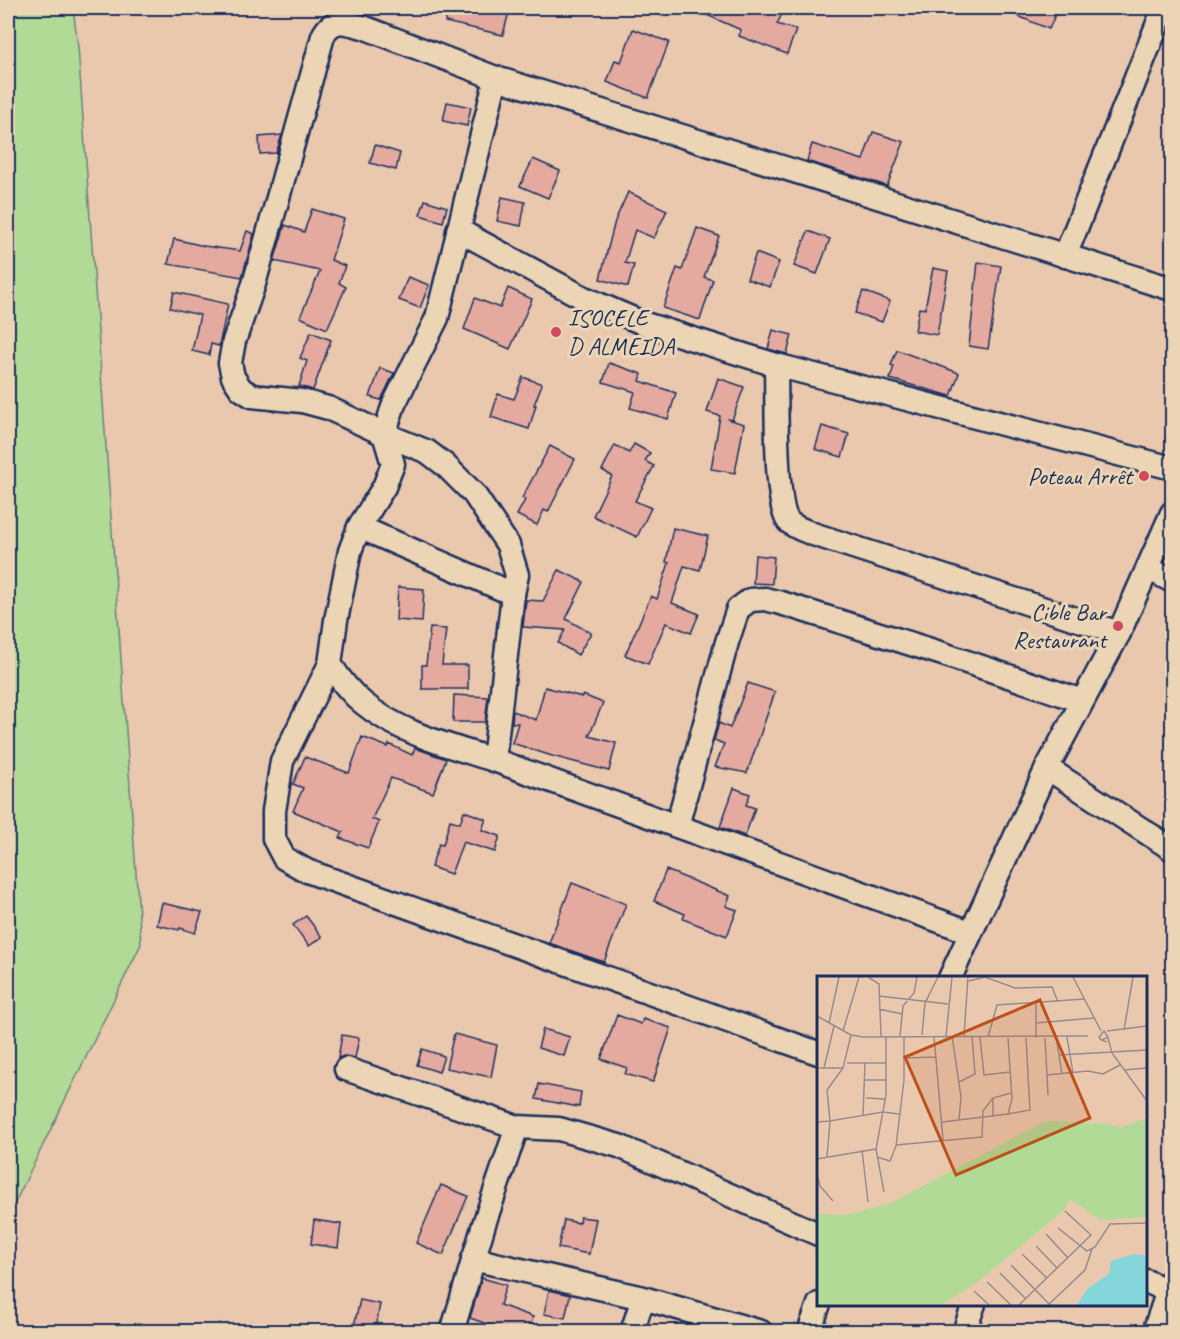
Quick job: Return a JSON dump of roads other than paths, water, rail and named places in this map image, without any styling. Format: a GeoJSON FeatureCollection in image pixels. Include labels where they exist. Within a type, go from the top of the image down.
{"type":"FeatureCollection","features":[{"type":"Feature","properties":{"kind":"street"},"geometry":{"type":"LineString","coordinates":[[1065,256],[1164,8]]}},
{"type":"Feature","properties":{"kind":"street"},"geometry":{"type":"LineString","coordinates":[[494,759],[517,575],[508,545],[474,494],[446,465],[428,452],[328,408],[302,401],[252,396],[233,377],[230,363],[234,341],[254,284],[323,36],[327,27],[342,15],[363,27],[496,78],[1173,290]]}},
{"type":"Feature","properties":{"kind":"street"},"geometry":{"type":"LineString","coordinates":[[496,78],[437,318],[394,404],[384,434],[393,464],[384,487],[359,527],[350,551],[343,580],[330,664],[282,761],[274,811],[274,840],[284,858],[307,871],[817,1052]]}},
{"type":"Feature","properties":{"kind":"street"},"geometry":{"type":"LineString","coordinates":[[458,230],[582,297],[645,324],[776,365],[1173,468]]}},
{"type":"Feature","properties":{"kind":"street"},"geometry":{"type":"LineString","coordinates":[[776,365],[777,447],[782,510],[790,524],[813,534],[1119,633]]}},
{"type":"Feature","properties":{"kind":"street"},"geometry":{"type":"LineString","coordinates":[[951,976],[1047,768],[1119,633],[1173,513]]}},
{"type":"Feature","properties":{"kind":"street"},"geometry":{"type":"LineString","coordinates":[[359,527],[513,594]]}},
{"type":"Feature","properties":{"kind":"street"},"geometry":{"type":"LineString","coordinates":[[1148,568],[1173,581]]}},
{"type":"Feature","properties":{"kind":"street"},"geometry":{"type":"LineString","coordinates":[[677,826],[727,642],[738,609],[750,600],[765,599],[792,607],[943,654],[1082,702]]}},
{"type":"Feature","properties":{"kind":"street"},"geometry":{"type":"LineString","coordinates":[[330,664],[343,684],[363,704],[399,725],[444,744],[494,759],[970,932]]}},
{"type":"Feature","properties":{"kind":"street"},"geometry":{"type":"LineString","coordinates":[[1047,768],[1173,849]]}},
{"type":"Feature","properties":{"kind":"street"},"geometry":{"type":"LineString","coordinates":[[346,1069],[517,1127],[559,1129],[619,1146],[817,1233]]}},
{"type":"Feature","properties":{"kind":"street"},"geometry":{"type":"LineString","coordinates":[[452,1332],[473,1259],[517,1127]]}},
{"type":"Feature","properties":{"kind":"street"},"geometry":{"type":"LineString","coordinates":[[473,1259],[643,1298],[761,1332]]}},
{"type":"Feature","properties":{"kind":"street"},"geometry":{"type":"LineString","coordinates":[[1147,1281],[1170,1285],[1154,1332]]}},
{"type":"Feature","properties":{"kind":"street"},"geometry":{"type":"LineString","coordinates":[[632,1332],[643,1298]]}},
{"type":"Feature","properties":{"kind":"street"},"geometry":{"type":"LineString","coordinates":[[809,1332],[819,1306]]}},
{"type":"Feature","properties":{"kind":"street"},"geometry":{"type":"LineString","coordinates":[[964,1332],[974,1306]]}},
{"type":"Feature","properties":{"kind":"place","name":"ISOCELE D ALMEIDA"},"geometry":{"type":"Point","coordinates":[556,332]}},
{"type":"Feature","properties":{"kind":"place","name":"Poteau Arrêt"},"geometry":{"type":"Point","coordinates":[1144,476]}},
{"type":"Feature","properties":{"kind":"place","name":"Cible Bar Restaurant"},"geometry":{"type":"Point","coordinates":[1118,626]}}]}
